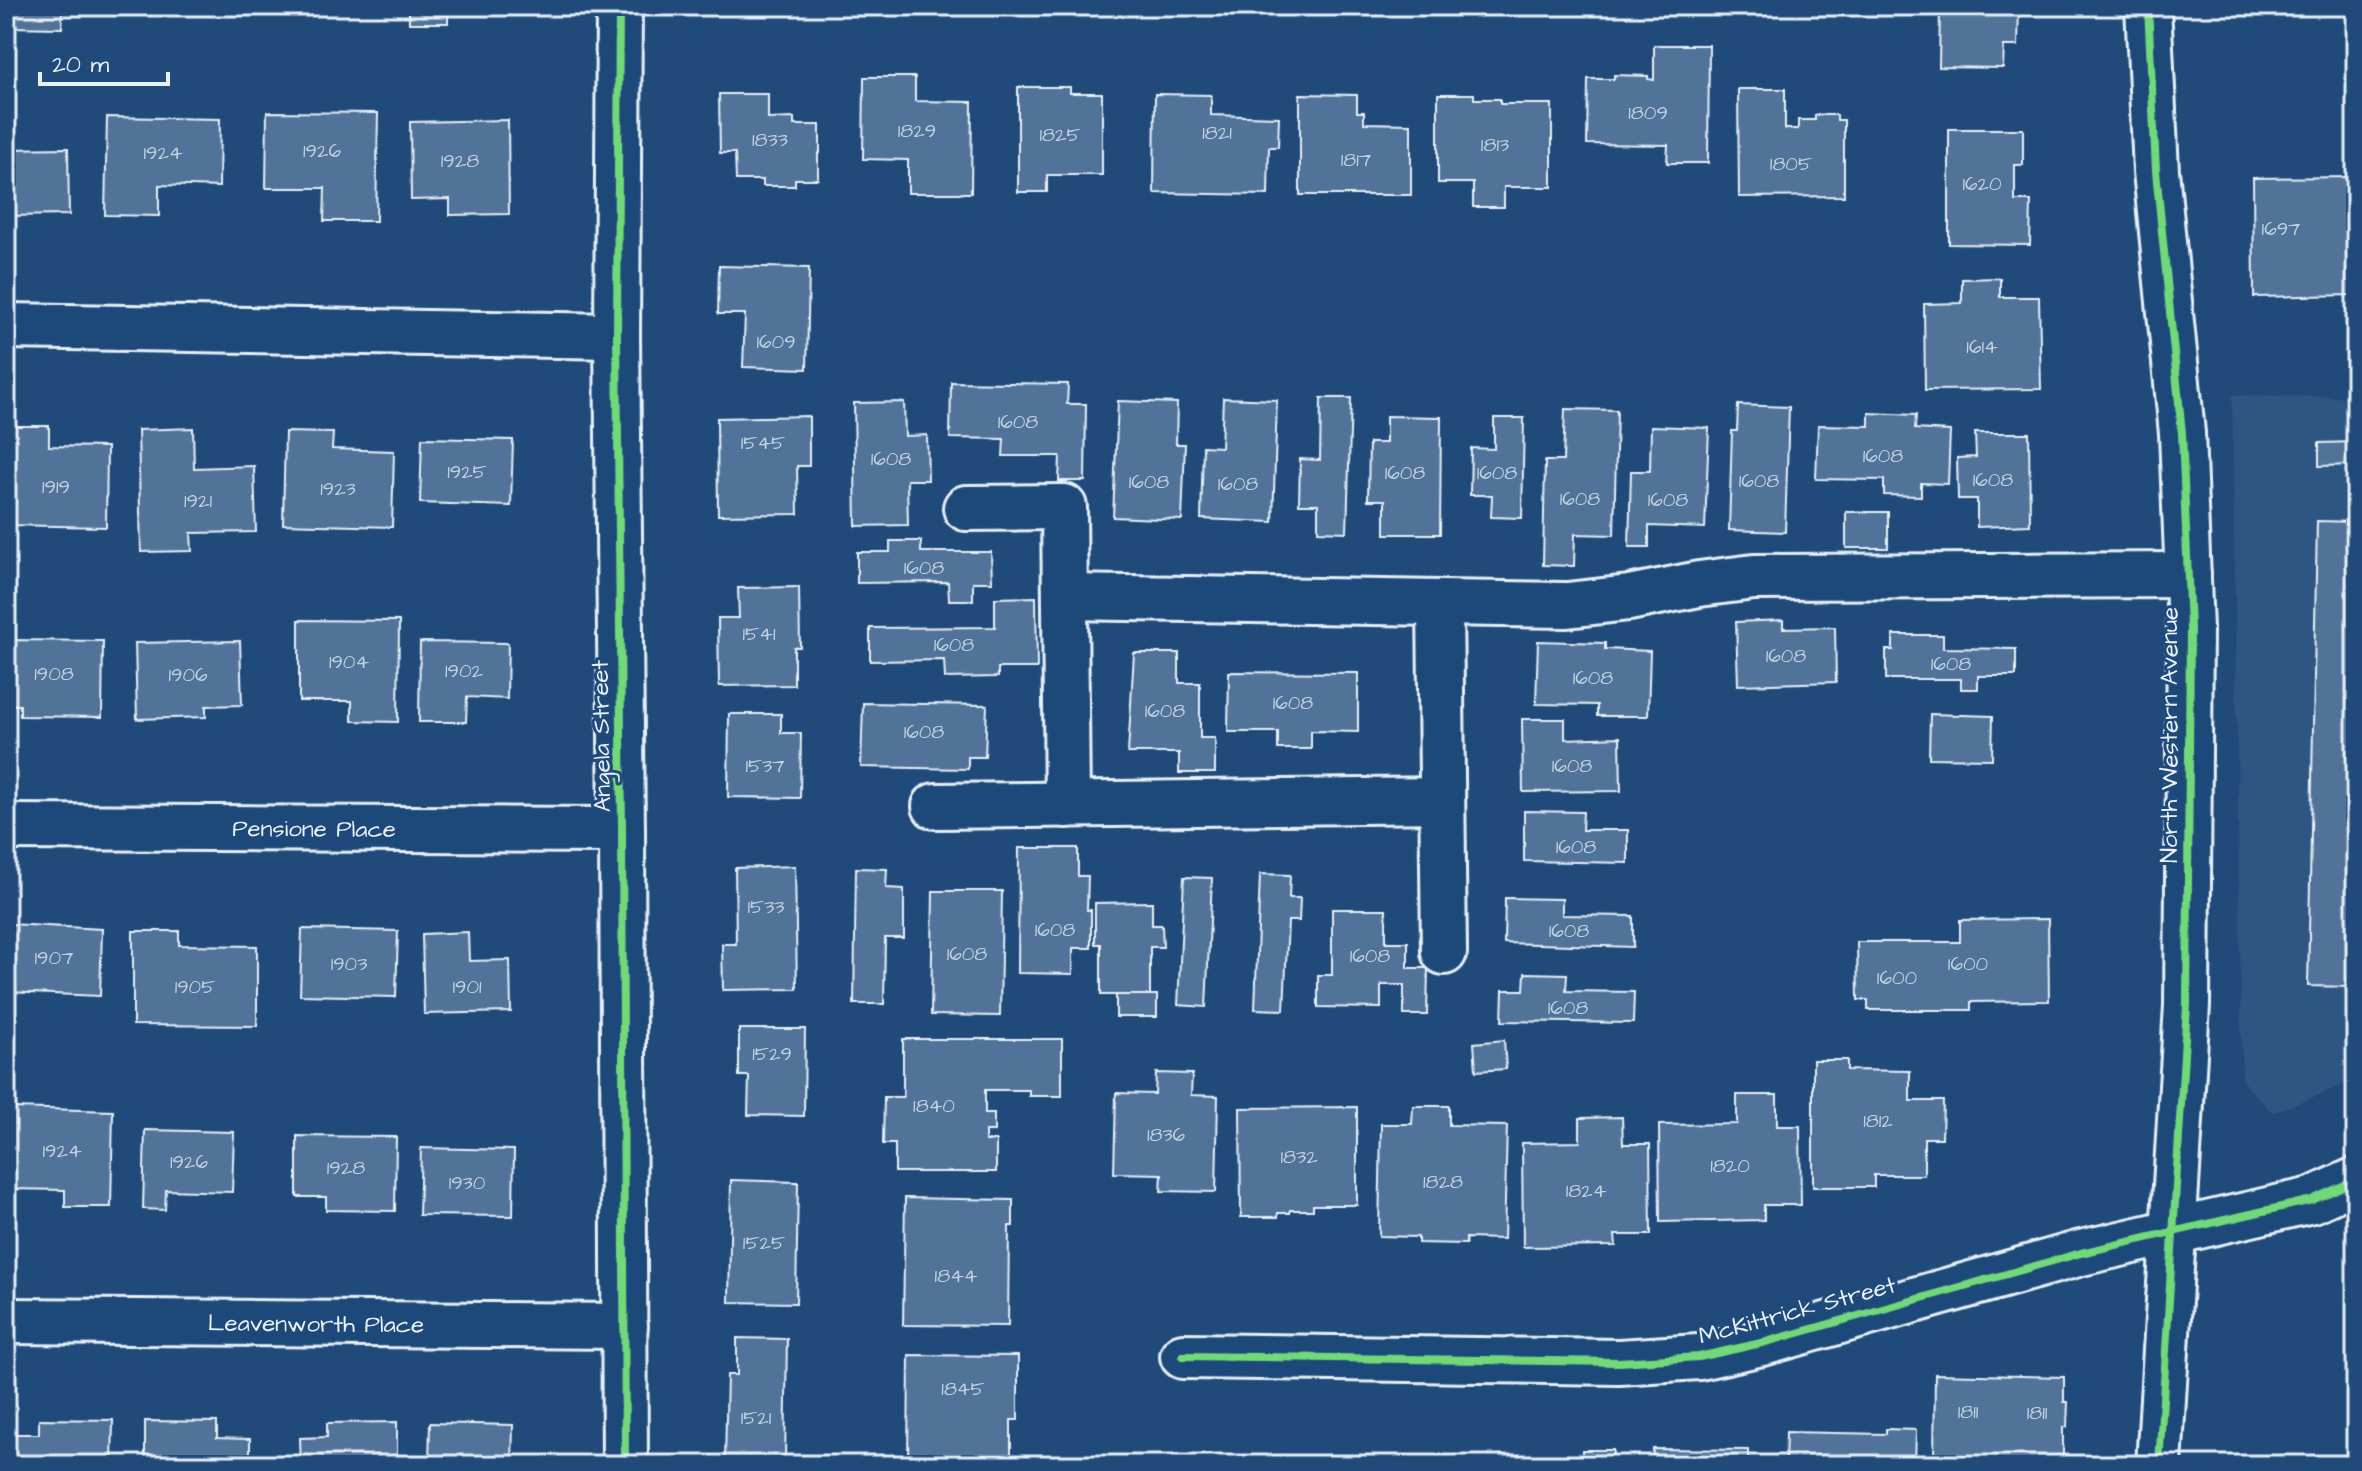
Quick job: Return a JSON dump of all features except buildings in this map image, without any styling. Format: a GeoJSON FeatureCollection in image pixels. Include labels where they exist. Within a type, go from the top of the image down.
{"type":"FeatureCollection","features":[{"type":"Feature","properties":{"kind":"street","name":"Angela Street"},"geometry":{"type":"LineString","coordinates":[[619,6],[617,336],[625,1465]]}},
{"type":"Feature","properties":{"kind":"street","name":"North Western Avenue"},"geometry":{"type":"LineString","coordinates":[[2148,6],[2156,171],[2182,433],[2190,629],[2188,975],[2159,1465]]}},
{"type":"Feature","properties":{"kind":"street"},"geometry":{"type":"LineString","coordinates":[[6,326],[617,336]]}},
{"type":"Feature","properties":{"kind":"street"},"geometry":{"type":"LineString","coordinates":[[966,508],[1064,507],[1067,805]]}},
{"type":"Feature","properties":{"kind":"street"},"geometry":{"type":"LineString","coordinates":[[1065,597],[1567,605],[1754,577],[2188,575]]}},
{"type":"Feature","properties":{"kind":"street"},"geometry":{"type":"LineString","coordinates":[[1440,603],[1444,952]]}},
{"type":"Feature","properties":{"kind":"street"},"geometry":{"type":"LineString","coordinates":[[935,806],[1442,800]]}},
{"type":"Feature","properties":{"kind":"street","name":"Pensione Place"},"geometry":{"type":"LineString","coordinates":[[6,827],[622,830]]}},
{"type":"Feature","properties":{"kind":"street","name":"McKittrick Street"},"geometry":{"type":"LineString","coordinates":[[1183,1356],[1619,1362],[1699,1357],[1766,1342],[2081,1253],[2312,1200],[2356,1180]]}},
{"type":"Feature","properties":{"kind":"street","name":"Leavenworth Place"},"geometry":{"type":"LineString","coordinates":[[6,1321],[625,1326]]}},
{"type":"Feature","properties":{"kind":"shaded area"},"geometry":{"type":"Polygon","coordinates":[[[2232,395],[2356,397],[2356,1080],[2273,1113],[2242,1081],[2232,395]]]}},
{"type":"Feature","properties":{"kind":"cycle path"},"geometry":{"type":"LineString","coordinates":[[619,6],[617,336],[625,1465]]}},
{"type":"Feature","properties":{"kind":"cycle path"},"geometry":{"type":"LineString","coordinates":[[2148,6],[2156,171],[2182,433],[2190,629],[2187,1005],[2159,1465]]}},
{"type":"Feature","properties":{"kind":"cycle path"},"geometry":{"type":"LineString","coordinates":[[1183,1356],[1619,1362],[1699,1357],[1766,1342],[2081,1253],[2312,1200],[2356,1180]]}}]}
